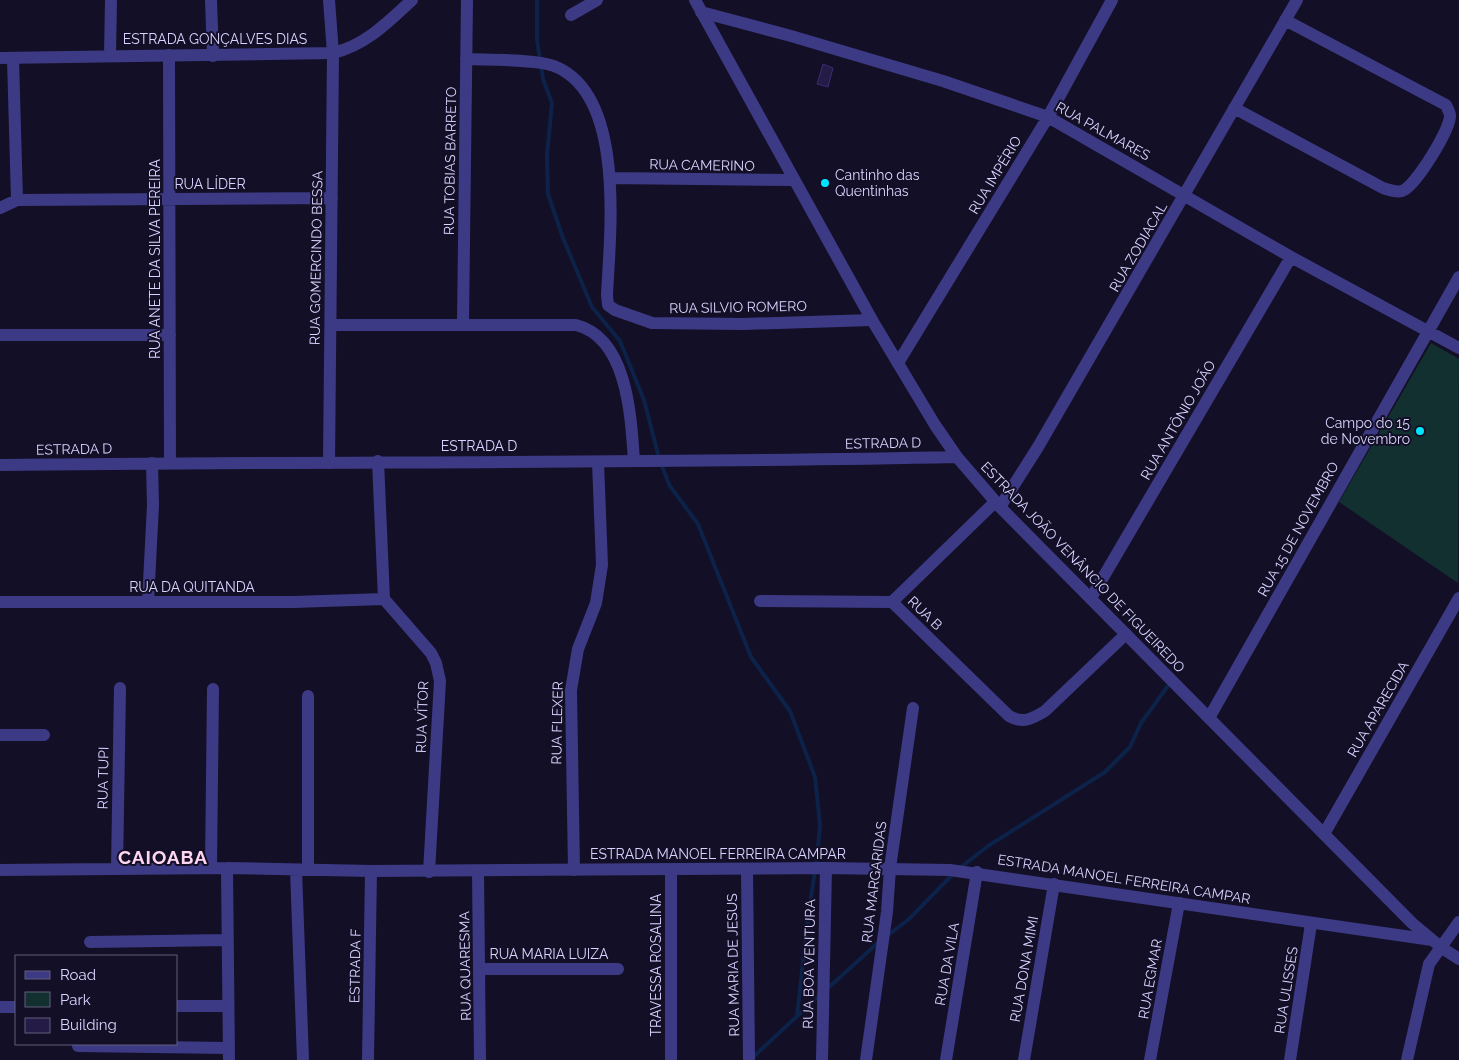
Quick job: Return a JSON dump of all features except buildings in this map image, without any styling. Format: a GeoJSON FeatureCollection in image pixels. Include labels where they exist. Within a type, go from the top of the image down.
{"type":"FeatureCollection","features":[{"type":"Feature","properties":{"kind":"street"},"geometry":{"type":"LineString","coordinates":[[110,55],[111,0]]}},
{"type":"Feature","properties":{"kind":"street"},"geometry":{"type":"LineString","coordinates":[[211,0],[214,56]]}},
{"type":"Feature","properties":{"kind":"street","name":"RUA GOMERCINDO BESSA"},"geometry":{"type":"LineString","coordinates":[[329,0],[334,53],[329,463]]}},
{"type":"Feature","properties":{"kind":"street","name":"ESTRADA GONÇALVES DIAS"},"geometry":{"type":"LineString","coordinates":[[6,58],[334,53],[351,49],[365,41],[412,0]]}},
{"type":"Feature","properties":{"kind":"street","name":"RUA TOBIAS BARRETO"},"geometry":{"type":"LineString","coordinates":[[463,323],[467,0]]}},
{"type":"Feature","properties":{"kind":"street"},"geometry":{"type":"LineString","coordinates":[[571,15],[597,0]]}},
{"type":"Feature","properties":{"kind":"street","name":"ESTRADA JOÃO VENÂNCIO DE FIGUEIREDO"},"geometry":{"type":"LineString","coordinates":[[694,0],[872,320],[957,457],[998,504],[1324,834],[1437,944],[1459,959]]}},
{"type":"Feature","properties":{"kind":"street","name":"RUA IMPÉRIO"},"geometry":{"type":"LineString","coordinates":[[898,363],[1048,117],[1112,0]]}},
{"type":"Feature","properties":{"kind":"street","name":"RUA ZODIACAL"},"geometry":{"type":"LineString","coordinates":[[892,602],[998,504],[1038,447],[1186,195],[1297,0]]}},
{"type":"Feature","properties":{"kind":"street","name":"RUA PALMARES"},"geometry":{"type":"LineString","coordinates":[[701,12],[926,76],[1048,117],[1291,257],[1459,348]]}},
{"type":"Feature","properties":{"kind":"street"},"geometry":{"type":"LineString","coordinates":[[1234,108],[1383,188],[1394,191],[1402,191],[1414,183],[1447,129],[1450,117],[1446,105],[1285,20]]}},
{"type":"Feature","properties":{"kind":"street","name":"RUA ANETE DA SILVA PEREIRA"},"geometry":{"type":"LineString","coordinates":[[169,55],[170,463]]}},
{"type":"Feature","properties":{"kind":"street"},"geometry":{"type":"LineString","coordinates":[[6,58],[17,200]]}},
{"type":"Feature","properties":{"kind":"street"},"geometry":{"type":"LineString","coordinates":[[466,59],[552,65],[574,78],[588,98],[607,148],[610,178]]}},
{"type":"Feature","properties":{"kind":"street","name":"RUA CAMERINO"},"geometry":{"type":"LineString","coordinates":[[610,178],[794,180]]}},
{"type":"Feature","properties":{"kind":"street","name":"RUA SILVIO ROMERO"},"geometry":{"type":"LineString","coordinates":[[610,178],[608,305],[625,315],[652,323],[743,324],[872,320]]}},
{"type":"Feature","properties":{"kind":"street","name":"RUA LÍDER"},"geometry":{"type":"LineString","coordinates":[[0,208],[17,200],[332,198]]}},
{"type":"Feature","properties":{"kind":"street","name":"RUA ANTÔNIO JOÃO"},"geometry":{"type":"LineString","coordinates":[[1091,598],[1291,257]]}},
{"type":"Feature","properties":{"kind":"street","name":"RUA 15 DE NOVEMBRO"},"geometry":{"type":"LineString","coordinates":[[1209,718],[1459,277]]}},
{"type":"Feature","properties":{"kind":"street"},"geometry":{"type":"LineString","coordinates":[[331,325],[463,323],[576,325],[586,328],[594,333],[610,351],[618,367],[630,412],[638,461]]}},
{"type":"Feature","properties":{"kind":"street"},"geometry":{"type":"LineString","coordinates":[[0,335],[170,335]]}},
{"type":"Feature","properties":{"kind":"street","name":"ESTRADA D"},"geometry":{"type":"LineString","coordinates":[[0,465],[378,461],[668,462],[957,457]]}},
{"type":"Feature","properties":{"kind":"street"},"geometry":{"type":"LineString","coordinates":[[378,461],[384,600]]}},
{"type":"Feature","properties":{"kind":"street","name":"RUA FLEXER"},"geometry":{"type":"LineString","coordinates":[[574,870],[571,690],[578,649],[596,603],[602,565],[598,462]]}},
{"type":"Feature","properties":{"kind":"street"},"geometry":{"type":"LineString","coordinates":[[148,602],[153,505],[152,463]]}},
{"type":"Feature","properties":{"kind":"street","name":"RUA APARECIDA"},"geometry":{"type":"LineString","coordinates":[[1324,834],[1459,598]]}},
{"type":"Feature","properties":{"kind":"street","name":"RUA DA QUITANDA"},"geometry":{"type":"LineString","coordinates":[[0,602],[384,600]]}},
{"type":"Feature","properties":{"kind":"street","name":"RUA VÍTOR"},"geometry":{"type":"LineString","coordinates":[[384,600],[430,654],[436,663],[440,681],[429,872]]}},
{"type":"Feature","properties":{"kind":"street","name":"RUA B"},"geometry":{"type":"LineString","coordinates":[[760,601],[892,602],[1009,716],[1023,721],[1030,720],[1045,711],[1126,634]]}},
{"type":"Feature","properties":{"kind":"street","name":"RUA TUPI"},"geometry":{"type":"LineString","coordinates":[[117,869],[120,688]]}},
{"type":"Feature","properties":{"kind":"street"},"geometry":{"type":"LineString","coordinates":[[210,868],[213,689]]}},
{"type":"Feature","properties":{"kind":"street"},"geometry":{"type":"LineString","coordinates":[[302,1060],[302,870],[308,696]]}},
{"type":"Feature","properties":{"kind":"street","name":"RUA MARGARIDAS"},"geometry":{"type":"LineString","coordinates":[[866,1060],[888,912],[890,868],[913,708]]}},
{"type":"Feature","properties":{"kind":"street"},"geometry":{"type":"LineString","coordinates":[[0,735],[44,735]]}},
{"type":"Feature","properties":{"kind":"street","name":"ESTRADA MANOEL FERREIRA CAMPAR"},"geometry":{"type":"LineString","coordinates":[[0,870],[210,868],[371,872],[826,868],[950,870],[1179,902],[1437,944]]}},
{"type":"Feature","properties":{"kind":"street"},"geometry":{"type":"LineString","coordinates":[[78,1046],[228,1054],[226,868]]}},
{"type":"Feature","properties":{"kind":"street","name":"RUA BOA VENTURA"},"geometry":{"type":"LineString","coordinates":[[822,1060],[826,868]]}},
{"type":"Feature","properties":{"kind":"street","name":"RUA MARIA DE JESUS"},"geometry":{"type":"LineString","coordinates":[[747,869],[748,1054]]}},
{"type":"Feature","properties":{"kind":"street","name":"TRAVESSA ROSALINA"},"geometry":{"type":"LineString","coordinates":[[671,870],[672,1060]]}},
{"type":"Feature","properties":{"kind":"street","name":"ESTRADA F"},"geometry":{"type":"LineString","coordinates":[[368,1060],[371,872]]}},
{"type":"Feature","properties":{"kind":"street","name":"RUA QUARESMA"},"geometry":{"type":"LineString","coordinates":[[478,872],[480,1060]]}},
{"type":"Feature","properties":{"kind":"street","name":"RUA DA VILA"},"geometry":{"type":"LineString","coordinates":[[946,1060],[975,872]]}},
{"type":"Feature","properties":{"kind":"street","name":"RUA DONA MIMI"},"geometry":{"type":"LineString","coordinates":[[1024,1060],[1054,884]]}},
{"type":"Feature","properties":{"kind":"street","name":"RUA EGMAR"},"geometry":{"type":"LineString","coordinates":[[1150,1060],[1179,902]]}},
{"type":"Feature","properties":{"kind":"street"},"geometry":{"type":"LineString","coordinates":[[1407,1060],[1429,964],[1437,944],[1459,922]]}},
{"type":"Feature","properties":{"kind":"street","name":"RUA ULISSES"},"geometry":{"type":"LineString","coordinates":[[1290,1060],[1311,924]]}},
{"type":"Feature","properties":{"kind":"street"},"geometry":{"type":"LineString","coordinates":[[90,942],[227,940]]}},
{"type":"Feature","properties":{"kind":"street","name":"RUA MARIA LUIZA"},"geometry":{"type":"LineString","coordinates":[[480,968],[618,969]]}},
{"type":"Feature","properties":{"kind":"street"},"geometry":{"type":"LineString","coordinates":[[178,1006],[228,1006]]}},
{"type":"Feature","properties":{"kind":"street"},"geometry":{"type":"LineString","coordinates":[[0,1007],[15,1007]]}},
{"type":"Feature","properties":{"kind":"green space","name":"Campo do 15 de Novembro"},"geometry":{"type":"Polygon","coordinates":[[[1431,343],[1459,359],[1458,583],[1339,502],[1431,343]]]}},
{"type":"Feature","properties":{"kind":"waterway"},"geometry":{"type":"LineString","coordinates":[[537,0],[537,40],[543,79],[552,103],[547,155],[548,194],[563,238],[592,307],[620,341],[644,400],[659,458]]}},
{"type":"Feature","properties":{"kind":"waterway"},"geometry":{"type":"LineString","coordinates":[[661,464],[670,486],[698,524],[751,657],[790,711],[815,777],[820,825],[797,1016]]}},
{"type":"Feature","properties":{"kind":"waterway"},"geometry":{"type":"LineString","coordinates":[[960,868],[988,846],[1105,772],[1130,747],[1141,723],[1170,683]]}},
{"type":"Feature","properties":{"kind":"waterway"},"geometry":{"type":"LineString","coordinates":[[887,936],[909,919],[953,874]]}},
{"type":"Feature","properties":{"kind":"waterway"},"geometry":{"type":"LineString","coordinates":[[827,989],[880,941]]}},
{"type":"Feature","properties":{"kind":"waterway"},"geometry":{"type":"LineString","coordinates":[[752,1058],[820,995]]}},
{"type":"Feature","properties":{"kind":"place","name":"Cantinho das Quentinhas"},"geometry":{"type":"Point","coordinates":[825,183]}},
{"type":"Feature","properties":{"kind":"place","name":"Campo do 15 de Novembro"},"geometry":{"type":"Point","coordinates":[1420,431]}},
{"type":"Feature","properties":{"kind":"district","name":"CAIOABA"},"geometry":{"type":"Point","coordinates":[163,857]}}]}
